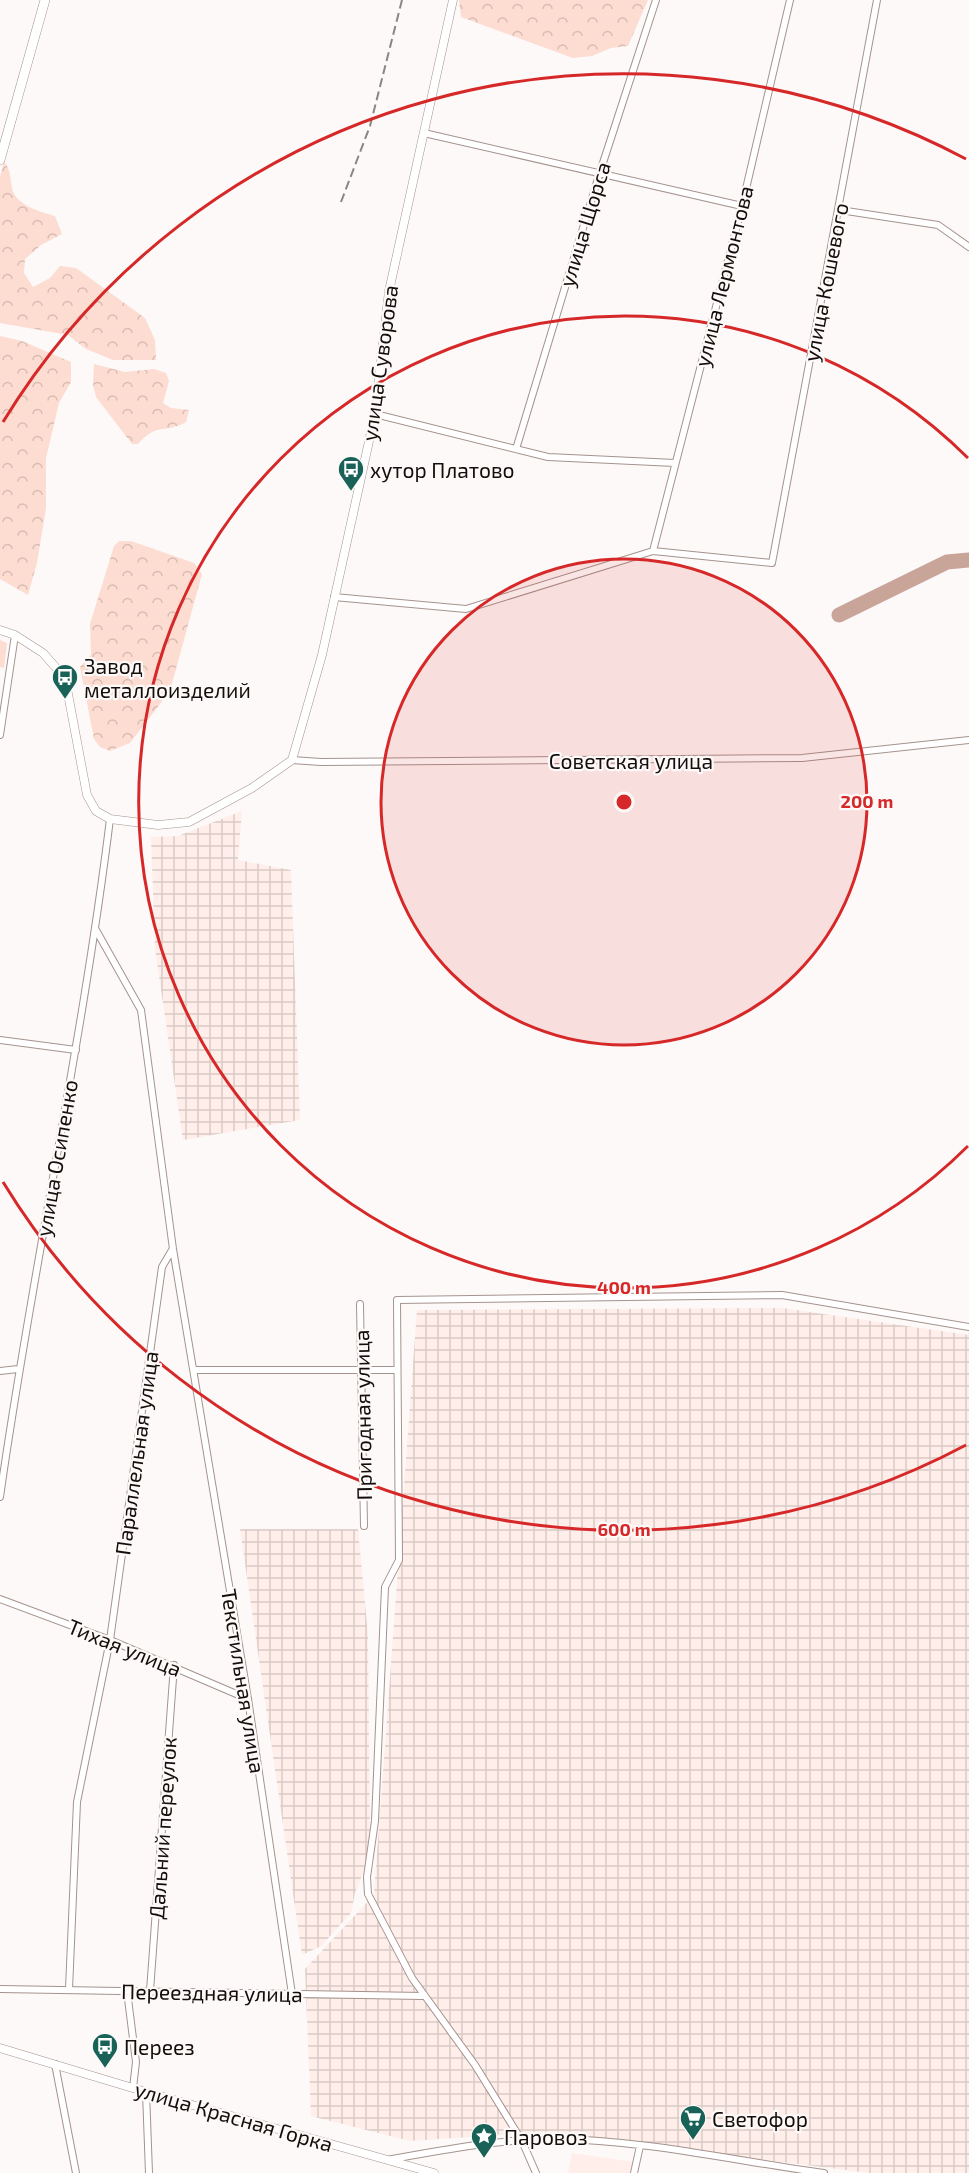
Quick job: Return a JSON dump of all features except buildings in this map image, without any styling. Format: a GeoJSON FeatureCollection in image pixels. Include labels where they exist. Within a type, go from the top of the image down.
{"type":"FeatureCollection","features":[{"type":"Feature","properties":{"kind":"main road"},"geometry":{"type":"LineString","coordinates":[[0,160],[45,0]]}},
{"type":"Feature","properties":{"kind":"street","name":"улица Суворова"},"geometry":{"type":"LineString","coordinates":[[291,760],[309,705],[375,414],[389,291],[453,0]]}},
{"type":"Feature","properties":{"kind":"street","name":"улица Щорса"},"geometry":{"type":"LineString","coordinates":[[516,449],[600,172],[656,0]]}},
{"type":"Feature","properties":{"kind":"street","name":"улица Лермонтова"},"geometry":{"type":"LineString","coordinates":[[653,551],[742,206],[790,0]]}},
{"type":"Feature","properties":{"kind":"street","name":"улица Кошевого"},"geometry":{"type":"LineString","coordinates":[[653,551],[772,563],[840,210],[877,0]]}},
{"type":"Feature","properties":{"kind":"street"},"geometry":{"type":"LineString","coordinates":[[424,133],[742,206]]}},
{"type":"Feature","properties":{"kind":"street"},"geometry":{"type":"LineString","coordinates":[[840,210],[938,225],[969,248]]}},
{"type":"Feature","properties":{"kind":"street"},"geometry":{"type":"LineString","coordinates":[[375,414],[548,457],[675,463]]}},
{"type":"Feature","properties":{"kind":"street"},"geometry":{"type":"LineString","coordinates":[[334,597],[466,609],[653,551]]}},
{"type":"Feature","properties":{"kind":"street"},"geometry":{"type":"LineString","coordinates":[[0,630],[15,635],[44,653],[66,678],[87,795],[96,811],[110,819],[158,825],[189,822],[252,788],[291,760]]}},
{"type":"Feature","properties":{"kind":"street"},"geometry":{"type":"LineString","coordinates":[[0,735],[15,635]]}},
{"type":"Feature","properties":{"kind":"street","name":"Советская улица"},"geometry":{"type":"LineString","coordinates":[[291,760],[321,762],[802,758],[969,740]]}},
{"type":"Feature","properties":{"kind":"street","name":"улица Осипенко"},"geometry":{"type":"LineString","coordinates":[[0,1497],[18,1369],[96,930],[110,819]]}},
{"type":"Feature","properties":{"kind":"street","name":"Параллельная улица"},"geometry":{"type":"LineString","coordinates":[[69,1989],[77,1802],[110,1640],[162,1267],[172,1249],[141,1010],[96,930]]}},
{"type":"Feature","properties":{"kind":"street"},"geometry":{"type":"LineString","coordinates":[[0,1040],[76,1050]]}},
{"type":"Feature","properties":{"kind":"street","name":"Текстильная улица"},"geometry":{"type":"LineString","coordinates":[[172,1249],[248,1699],[292,1994]]}},
{"type":"Feature","properties":{"kind":"street"},"geometry":{"type":"LineString","coordinates":[[536,2173],[522,2141],[475,2065],[423,1996],[371,1902],[367,1886],[375,1821],[385,1587],[399,1560],[397,1300],[782,1295],[969,1327]]}},
{"type":"Feature","properties":{"kind":"street","name":"Пригодная улица"},"geometry":{"type":"LineString","coordinates":[[360,1304],[364,1526]]}},
{"type":"Feature","properties":{"kind":"street"},"geometry":{"type":"LineString","coordinates":[[0,1371],[18,1369]]}},
{"type":"Feature","properties":{"kind":"street"},"geometry":{"type":"LineString","coordinates":[[194,1370],[396,1370]]}},
{"type":"Feature","properties":{"kind":"street","name":"Тихая улица"},"geometry":{"type":"LineString","coordinates":[[0,1599],[174,1665],[248,1699]]}},
{"type":"Feature","properties":{"kind":"street","name":"Дальний переулок"},"geometry":{"type":"LineString","coordinates":[[150,1991],[174,1665]]}},
{"type":"Feature","properties":{"kind":"street","name":"Переездная улица"},"geometry":{"type":"LineString","coordinates":[[0,1989],[423,1996]]}},
{"type":"Feature","properties":{"kind":"street"},"geometry":{"type":"LineString","coordinates":[[127,1990],[136,2062],[133,2088]]}},
{"type":"Feature","properties":{"kind":"street","name":"улица Красная Горка"},"geometry":{"type":"LineString","coordinates":[[0,2048],[434,2173]]}},
{"type":"Feature","properties":{"kind":"street"},"geometry":{"type":"LineString","coordinates":[[55,2064],[76,2173]]}},
{"type":"Feature","properties":{"kind":"street"},"geometry":{"type":"LineString","coordinates":[[147,2092],[150,2173]]}},
{"type":"Feature","properties":{"kind":"street"},"geometry":{"type":"LineString","coordinates":[[386,2160],[522,2141],[559,2139],[639,2146],[772,2169],[824,2173]]}},
{"type":"Feature","properties":{"kind":"street"},"geometry":{"type":"LineString","coordinates":[[634,2173],[639,2146]]}},
{"type":"Feature","properties":{"kind":"shaded area"},"geometry":{"type":"Polygon","coordinates":[[[242,811],[238,860],[291,870],[300,1120],[183,1140],[155,948],[151,837],[178,836],[242,811]]]}},
{"type":"Feature","properties":{"kind":"shaded area"},"geometry":{"type":"Polygon","coordinates":[[[782,1308],[969,1335],[969,2173],[869,2173],[544,2132],[410,2141],[311,2116],[305,1969],[374,1895],[417,1310],[782,1308]]]}},
{"type":"Feature","properties":{"kind":"shaded area"},"geometry":{"type":"Polygon","coordinates":[[[240,1529],[358,1529],[368,1635],[370,1855],[355,1893],[351,1913],[321,1946],[302,1955],[240,1529]]]}},
{"type":"Feature","properties":{"kind":"shaded area"},"geometry":{"type":"Polygon","coordinates":[[[572,2153],[634,2162],[632,2173],[568,2173],[572,2153]]]}},
{"type":"Feature","properties":{"kind":"green space"},"geometry":{"type":"Polygon","coordinates":[[[459,0],[648,0],[628,46],[611,48],[592,56],[573,58],[461,17],[459,0]]]}},
{"type":"Feature","properties":{"kind":"green space"},"geometry":{"type":"Polygon","coordinates":[[[4,161],[9,171],[14,194],[29,207],[55,216],[62,234],[41,245],[25,259],[24,273],[33,287],[50,278],[60,266],[76,268],[145,318],[155,340],[156,360],[113,360],[86,349],[68,335],[0,323],[0,177],[4,161]]]}},
{"type":"Feature","properties":{"kind":"green space"},"geometry":{"type":"Polygon","coordinates":[[[0,336],[22,341],[71,362],[71,382],[59,403],[46,458],[46,508],[37,563],[28,595],[0,579],[0,336]]]}},
{"type":"Feature","properties":{"kind":"green space"},"geometry":{"type":"Polygon","coordinates":[[[94,364],[125,372],[154,369],[166,373],[169,381],[163,403],[171,408],[189,410],[186,422],[151,433],[138,444],[132,444],[96,397],[93,384],[94,364]]]}},
{"type":"Feature","properties":{"kind":"green space"},"geometry":{"type":"Polygon","coordinates":[[[119,541],[131,541],[194,563],[202,574],[170,691],[130,743],[110,751],[100,747],[94,739],[80,667],[91,655],[90,624],[114,546],[119,541]]]}},
{"type":"Feature","properties":{"kind":"green space"},"geometry":{"type":"Polygon","coordinates":[[[0,640],[7,643],[4,668],[0,667],[0,640]]]}},
{"type":"Feature","properties":{"kind":"waterway"},"geometry":{"type":"LineString","coordinates":[[839,615],[947,562],[969,560]]}},
{"type":"Feature","properties":{"kind":"railway"},"geometry":{"type":"LineString","coordinates":[[341,202],[370,126],[402,0]]}},
{"type":"Feature","properties":{"kind":"place","name":"хутор Платово"},"geometry":{"type":"Point","coordinates":[351,492]}},
{"type":"Feature","properties":{"kind":"place","name":"Завод металлоизделий"},"geometry":{"type":"Point","coordinates":[65,700]}},
{"type":"Feature","properties":{"kind":"place","name":"Переез"},"geometry":{"type":"Point","coordinates":[105,2069]}},
{"type":"Feature","properties":{"kind":"place","name":"Светофор"},"geometry":{"type":"Point","coordinates":[693,2141]}},
{"type":"Feature","properties":{"kind":"place","name":"Паровоз"},"geometry":{"type":"Point","coordinates":[484,2159]}}]}
